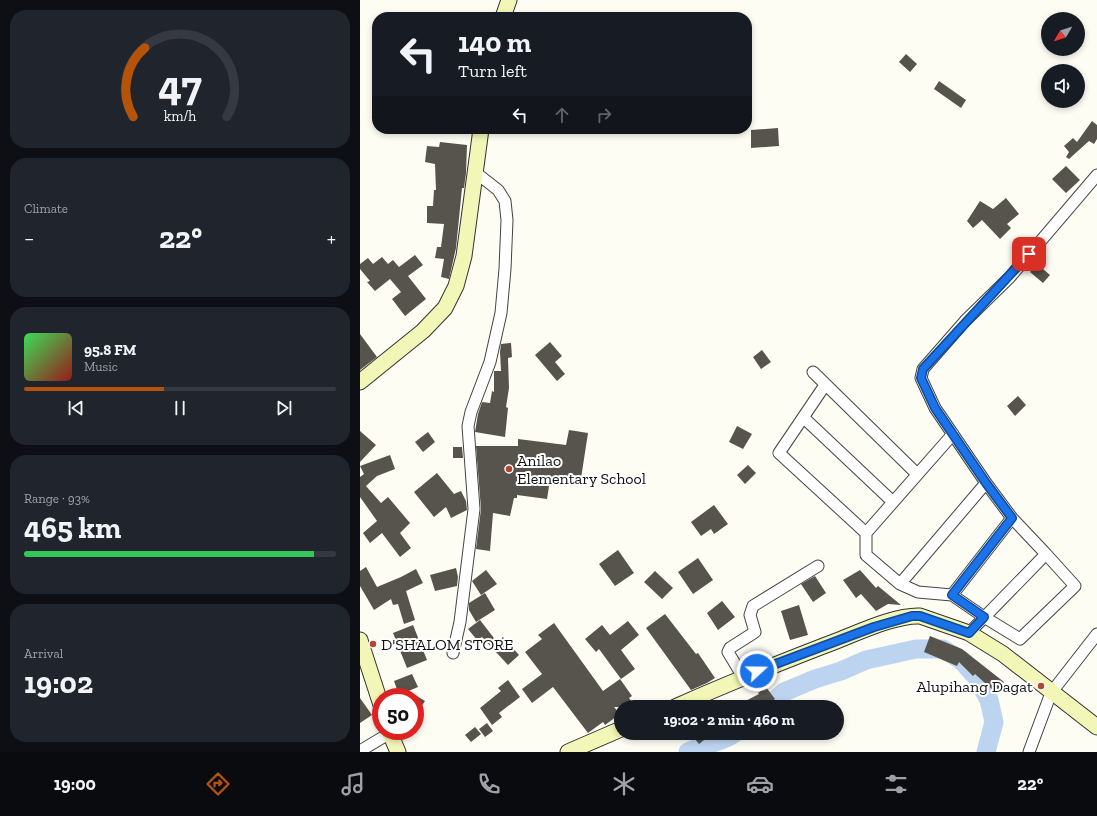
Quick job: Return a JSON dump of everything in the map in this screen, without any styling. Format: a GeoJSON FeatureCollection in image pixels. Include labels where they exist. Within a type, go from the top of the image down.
{"type":"FeatureCollection","features":[{"type":"Feature","properties":{"kind":"main road"},"geometry":{"type":"LineString","coordinates":[[505,12],[509,0]]}},
{"type":"Feature","properties":{"kind":"main road"},"geometry":{"type":"LineString","coordinates":[[360,382],[423,331],[444,308],[456,286],[464,256],[480,134]]}},
{"type":"Feature","properties":{"kind":"main road"},"geometry":{"type":"LineString","coordinates":[[691,700],[743,677],[874,627],[912,616],[920,616],[969,633],[1003,654],[1051,693],[1097,727]]}},
{"type":"Feature","properties":{"kind":"main road"},"geometry":{"type":"LineString","coordinates":[[360,640],[375,688]]}},
{"type":"Feature","properties":{"kind":"main road"},"geometry":{"type":"LineString","coordinates":[[568,752],[614,732]]}},
{"type":"Feature","properties":{"kind":"main road"},"geometry":{"type":"LineString","coordinates":[[393,740],[398,752]]}},
{"type":"Feature","properties":{"kind":"street"},"geometry":{"type":"LineString","coordinates":[[452,653],[460,622],[474,509],[468,426],[471,412],[490,362],[501,313],[505,269],[507,220],[505,201],[498,190],[475,172]]}},
{"type":"Feature","properties":{"kind":"street"},"geometry":{"type":"LineString","coordinates":[[953,434],[866,533],[866,555],[900,584],[918,592],[952,595],[1020,639],[1075,586],[1012,518],[986,483],[953,434],[935,408],[921,378],[923,369],[965,321],[1010,277],[1097,175]]}},
{"type":"Feature","properties":{"kind":"street"},"geometry":{"type":"LineString","coordinates":[[812,372],[917,474]]}},
{"type":"Feature","properties":{"kind":"street"},"geometry":{"type":"LineString","coordinates":[[825,385],[779,453],[866,533]]}},
{"type":"Feature","properties":{"kind":"street"},"geometry":{"type":"LineString","coordinates":[[804,418],[893,502]]}},
{"type":"Feature","properties":{"kind":"street"},"geometry":{"type":"LineString","coordinates":[[900,584],[986,483]]}},
{"type":"Feature","properties":{"kind":"street"},"geometry":{"type":"LineString","coordinates":[[952,595],[1012,518]]}},
{"type":"Feature","properties":{"kind":"street"},"geometry":{"type":"LineString","coordinates":[[969,633],[1046,554]]}},
{"type":"Feature","properties":{"kind":"street"},"geometry":{"type":"LineString","coordinates":[[743,677],[728,652],[730,648],[755,632],[750,615],[753,606],[818,566]]}},
{"type":"Feature","properties":{"kind":"street"},"geometry":{"type":"LineString","coordinates":[[1029,752],[1051,693],[1097,634]]}},
{"type":"Feature","properties":{"kind":"street"},"geometry":{"type":"LineString","coordinates":[[360,751],[377,740]]}},
{"type":"Feature","properties":{"kind":"building"},"geometry":{"type":"Polygon","coordinates":[[[906,54],[917,64],[910,72],[899,62],[906,54]]]}},
{"type":"Feature","properties":{"kind":"building"},"geometry":{"type":"Polygon","coordinates":[[[939,81],[966,100],[961,108],[934,89],[939,81]]]}},
{"type":"Feature","properties":{"kind":"building"},"geometry":{"type":"Polygon","coordinates":[[[1092,121],[1097,125],[1097,139],[1094,144],[1089,141],[1069,159],[1066,157],[1069,152],[1064,146],[1073,138],[1077,142],[1092,121]]]}},
{"type":"Feature","properties":{"kind":"building"},"geometry":{"type":"Polygon","coordinates":[[[778,128],[779,146],[751,148],[752,130],[778,128]]]}},
{"type":"Feature","properties":{"kind":"building"},"geometry":{"type":"Polygon","coordinates":[[[440,142],[467,145],[466,173],[464,188],[462,188],[456,248],[449,279],[441,277],[444,259],[435,258],[437,247],[441,247],[444,224],[427,223],[427,206],[433,206],[434,190],[436,190],[435,164],[425,162],[427,146],[439,147],[440,142]]]}},
{"type":"Feature","properties":{"kind":"building"},"geometry":{"type":"Polygon","coordinates":[[[1066,166],[1080,180],[1066,193],[1052,179],[1066,166]]]}},
{"type":"Feature","properties":{"kind":"building"},"geometry":{"type":"Polygon","coordinates":[[[1006,198],[1019,214],[1007,224],[1011,228],[1000,239],[982,220],[973,228],[967,221],[980,201],[993,209],[1006,198]]]}},
{"type":"Feature","properties":{"kind":"building"},"geometry":{"type":"Polygon","coordinates":[[[415,255],[423,265],[408,276],[426,299],[405,316],[392,299],[401,292],[390,279],[375,291],[367,282],[370,281],[360,269],[360,264],[368,258],[373,264],[382,257],[388,264],[393,260],[399,267],[415,255]]]}},
{"type":"Feature","properties":{"kind":"building"},"geometry":{"type":"Polygon","coordinates":[[[1037,264],[1050,275],[1043,283],[1030,272],[1037,264]]]}},
{"type":"Feature","properties":{"kind":"building"},"geometry":{"type":"Polygon","coordinates":[[[360,334],[377,357],[360,370],[360,334]]]}},
{"type":"Feature","properties":{"kind":"building"},"geometry":{"type":"Polygon","coordinates":[[[550,342],[562,356],[555,362],[565,374],[557,381],[535,355],[550,342]]]}},
{"type":"Feature","properties":{"kind":"building"},"geometry":{"type":"Polygon","coordinates":[[[511,343],[512,357],[508,358],[509,388],[506,407],[508,408],[505,437],[475,432],[482,402],[490,403],[492,391],[494,392],[494,371],[501,371],[501,344],[511,343]]]}},
{"type":"Feature","properties":{"kind":"building"},"geometry":{"type":"Polygon","coordinates":[[[762,350],[771,362],[761,369],[753,357],[762,350]]]}},
{"type":"Feature","properties":{"kind":"building"},"geometry":{"type":"Polygon","coordinates":[[[1018,396],[1026,405],[1015,416],[1007,406],[1018,396]]]}},
{"type":"Feature","properties":{"kind":"building"},"geometry":{"type":"Polygon","coordinates":[[[737,426],[752,434],[743,449],[729,442],[737,426]]]}},
{"type":"Feature","properties":{"kind":"building"},"geometry":{"type":"Polygon","coordinates":[[[569,430],[588,433],[580,485],[550,480],[547,499],[517,495],[517,498],[514,498],[510,516],[493,513],[490,551],[476,549],[481,509],[476,446],[518,446],[518,439],[566,445],[569,430]]]}},
{"type":"Feature","properties":{"kind":"building"},"geometry":{"type":"Polygon","coordinates":[[[360,431],[376,445],[360,462],[360,431]]]}},
{"type":"Feature","properties":{"kind":"building"},"geometry":{"type":"Polygon","coordinates":[[[428,432],[435,442],[423,452],[415,442],[428,432]]]}},
{"type":"Feature","properties":{"kind":"building"},"geometry":{"type":"Polygon","coordinates":[[[453,447],[462,447],[463,458],[453,458],[453,447]]]}},
{"type":"Feature","properties":{"kind":"building"},"geometry":{"type":"Polygon","coordinates":[[[390,455],[395,469],[377,476],[366,486],[381,503],[388,497],[410,523],[400,533],[411,548],[400,557],[382,533],[370,543],[363,533],[377,521],[360,497],[360,477],[364,474],[360,466],[390,455]]]}},
{"type":"Feature","properties":{"kind":"building"},"geometry":{"type":"Polygon","coordinates":[[[748,465],[756,473],[745,484],[737,475],[748,465]]]}},
{"type":"Feature","properties":{"kind":"building"},"geometry":{"type":"Polygon","coordinates":[[[437,473],[454,494],[461,491],[466,501],[467,510],[451,518],[446,507],[434,517],[414,492],[437,473]]]}},
{"type":"Feature","properties":{"kind":"building"},"geometry":{"type":"Polygon","coordinates":[[[714,505],[728,524],[714,534],[711,529],[701,536],[691,522],[714,505]]]}},
{"type":"Feature","properties":{"kind":"building"},"geometry":{"type":"Polygon","coordinates":[[[618,550],[634,573],[615,586],[599,564],[618,550]]]}},
{"type":"Feature","properties":{"kind":"building"},"geometry":{"type":"Polygon","coordinates":[[[698,558],[713,580],[693,594],[678,572],[698,558]]]}},
{"type":"Feature","properties":{"kind":"building"},"geometry":{"type":"Polygon","coordinates":[[[366,567],[377,587],[416,569],[423,583],[406,591],[415,620],[404,624],[398,604],[393,605],[391,599],[374,610],[360,586],[360,571],[366,567]]]}},
{"type":"Feature","properties":{"kind":"building"},"geometry":{"type":"Polygon","coordinates":[[[456,568],[458,577],[457,586],[435,591],[430,575],[456,568]]]}},
{"type":"Feature","properties":{"kind":"building"},"geometry":{"type":"Polygon","coordinates":[[[486,570],[497,584],[481,595],[472,581],[486,570]]]}},
{"type":"Feature","properties":{"kind":"building"},"geometry":{"type":"Polygon","coordinates":[[[860,570],[876,588],[878,586],[901,605],[888,604],[876,611],[861,594],[856,598],[843,580],[860,570]]]}},
{"type":"Feature","properties":{"kind":"building"},"geometry":{"type":"Polygon","coordinates":[[[655,571],[673,588],[662,599],[644,582],[655,571]]]}},
{"type":"Feature","properties":{"kind":"building"},"geometry":{"type":"Polygon","coordinates":[[[815,576],[826,593],[813,602],[801,584],[815,576]]]}},
{"type":"Feature","properties":{"kind":"building"},"geometry":{"type":"Polygon","coordinates":[[[485,593],[495,610],[476,622],[469,610],[469,603],[485,593]]]}},
{"type":"Feature","properties":{"kind":"building"},"geometry":{"type":"Polygon","coordinates":[[[722,601],[735,617],[718,630],[707,613],[722,601]]]}},
{"type":"Feature","properties":{"kind":"building"},"geometry":{"type":"Polygon","coordinates":[[[799,605],[808,635],[790,640],[781,611],[799,605]]]}},
{"type":"Feature","properties":{"kind":"building"},"geometry":{"type":"Polygon","coordinates":[[[665,614],[696,654],[698,653],[715,678],[691,690],[646,628],[665,614]]]}},
{"type":"Feature","properties":{"kind":"building"},"geometry":{"type":"Polygon","coordinates":[[[480,620],[497,642],[503,637],[519,655],[508,665],[482,637],[477,640],[468,629],[480,620]]]}},
{"type":"Feature","properties":{"kind":"building"},"geometry":{"type":"Polygon","coordinates":[[[628,621],[639,635],[621,650],[635,669],[621,679],[599,649],[596,652],[585,639],[602,625],[610,635],[628,621]]]}},
{"type":"Feature","properties":{"kind":"building"},"geometry":{"type":"Polygon","coordinates":[[[554,623],[603,691],[620,679],[632,696],[629,698],[631,700],[614,700],[614,718],[605,725],[603,722],[588,733],[553,687],[532,703],[522,689],[542,674],[525,652],[542,639],[538,635],[554,623]]]}},
{"type":"Feature","properties":{"kind":"building"},"geometry":{"type":"Polygon","coordinates":[[[413,625],[427,660],[407,668],[393,633],[413,625]]]}},
{"type":"Feature","properties":{"kind":"building"},"geometry":{"type":"Polygon","coordinates":[[[930,636],[962,649],[1004,682],[996,693],[975,674],[973,676],[959,662],[957,666],[924,652],[930,636]]]}},
{"type":"Feature","properties":{"kind":"building"},"geometry":{"type":"Polygon","coordinates":[[[412,674],[418,687],[396,688],[394,681],[412,674]]]}},
{"type":"Feature","properties":{"kind":"building"},"geometry":{"type":"Polygon","coordinates":[[[508,680],[520,697],[499,713],[502,717],[492,725],[480,708],[501,691],[498,688],[508,680]]]}},
{"type":"Feature","properties":{"kind":"building"},"geometry":{"type":"Polygon","coordinates":[[[766,687],[775,699],[747,700],[759,694],[758,693],[766,687]]]}},
{"type":"Feature","properties":{"kind":"building"},"geometry":{"type":"Polygon","coordinates":[[[360,698],[372,715],[360,723],[360,698]]]}},
{"type":"Feature","properties":{"kind":"building"},"geometry":{"type":"Polygon","coordinates":[[[487,723],[493,731],[485,737],[479,729],[487,723]]]}},
{"type":"Feature","properties":{"kind":"building"},"geometry":{"type":"Polygon","coordinates":[[[475,727],[481,734],[471,742],[465,735],[475,727]]]}},
{"type":"Feature","properties":{"kind":"building"},"geometry":{"type":"Polygon","coordinates":[[[696,740],[704,740],[699,744],[696,740]]]}},
{"type":"Feature","properties":{"kind":"waterway"},"geometry":{"type":"LineString","coordinates":[[775,700],[784,692],[866,660],[916,649],[943,649],[961,660],[978,679],[989,700],[994,722],[986,752]]}},
{"type":"Feature","properties":{"kind":"waterway"},"geometry":{"type":"LineString","coordinates":[[688,752],[721,740]]}},
{"type":"Feature","properties":{"kind":"place","name":"Anilao Elementary School"},"geometry":{"type":"Point","coordinates":[509,469]}},
{"type":"Feature","properties":{"kind":"place","name":"D'SHALOM STORE"},"geometry":{"type":"Point","coordinates":[373,644]}},
{"type":"Feature","properties":{"kind":"place","name":"Alupihang Dagat"},"geometry":{"type":"Point","coordinates":[1041,686]}},
{"type":"Feature","properties":{"kind":"route"},"geometry":{"type":"LineString","coordinates":[[757,671],[874,627],[912,616],[920,616],[969,633],[984,617],[952,595],[1012,518],[986,483],[935,408],[921,378],[923,369],[965,321],[1010,277],[1029,254]]}}]}
